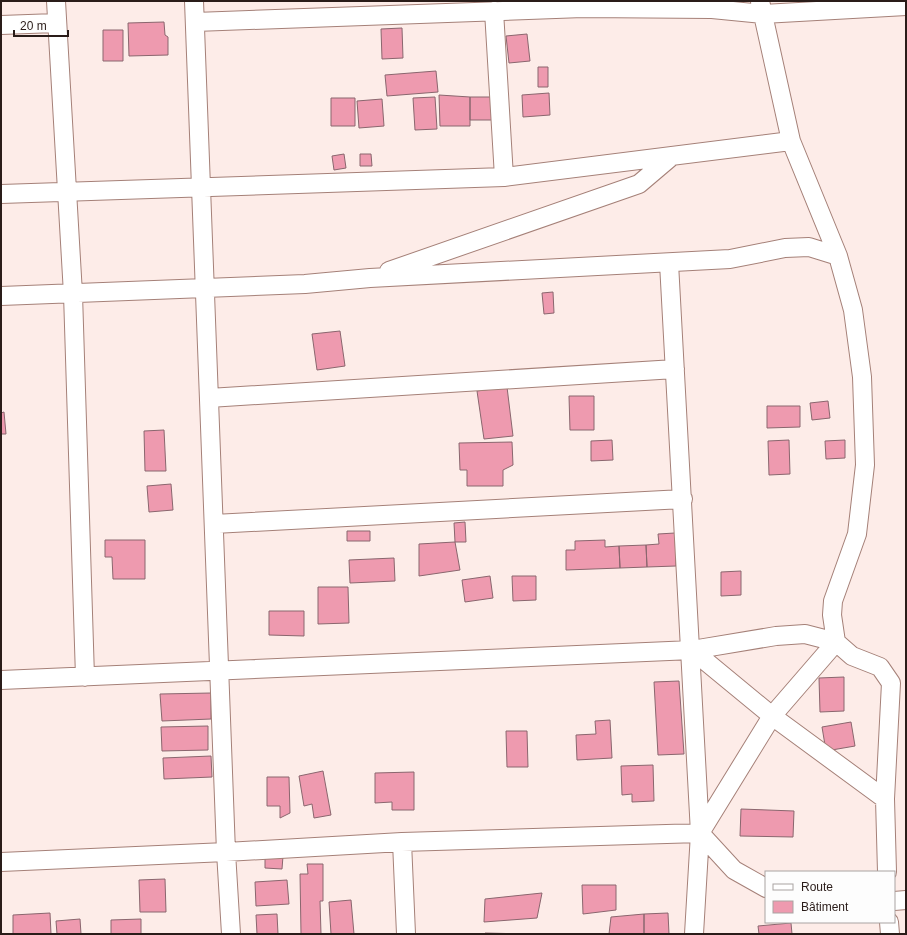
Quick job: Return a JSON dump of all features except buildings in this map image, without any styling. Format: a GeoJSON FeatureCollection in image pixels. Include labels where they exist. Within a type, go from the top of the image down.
{"type":"FeatureCollection","features":[{"type":"Feature","properties":{"kind":"street"},"geometry":{"type":"LineString","coordinates":[[56,1],[56,23],[73,294],[85,677]]}},
{"type":"Feature","properties":{"kind":"street"},"geometry":{"type":"LineString","coordinates":[[194,1],[226,852],[231,934]]}},
{"type":"Feature","properties":{"kind":"street"},"geometry":{"type":"LineString","coordinates":[[195,22],[494,11],[582,5],[712,9],[906,6]]}},
{"type":"Feature","properties":{"kind":"street"},"geometry":{"type":"LineString","coordinates":[[700,833],[772,716],[836,642],[832,615],[833,601],[857,534],[865,465],[862,377],[854,317],[838,256],[791,141],[762,8]]}},
{"type":"Feature","properties":{"kind":"street"},"geometry":{"type":"LineString","coordinates":[[494,11],[504,178]]}},
{"type":"Feature","properties":{"kind":"street"},"geometry":{"type":"LineString","coordinates":[[1,25],[56,23]]}},
{"type":"Feature","properties":{"kind":"street"},"geometry":{"type":"LineString","coordinates":[[1,194],[504,178],[791,141]]}},
{"type":"Feature","properties":{"kind":"street"},"geometry":{"type":"LineString","coordinates":[[370,278],[639,184],[672,156]]}},
{"type":"Feature","properties":{"kind":"street"},"geometry":{"type":"LineString","coordinates":[[1,296],[305,284],[370,278],[730,259],[786,248],[809,247],[838,256]]}},
{"type":"Feature","properties":{"kind":"street"},"geometry":{"type":"LineString","coordinates":[[669,262],[692,650],[700,833],[694,934]]}},
{"type":"Feature","properties":{"kind":"street"},"geometry":{"type":"LineString","coordinates":[[209,398],[675,369]]}},
{"type":"Feature","properties":{"kind":"street"},"geometry":{"type":"LineString","coordinates":[[214,524],[683,499]]}},
{"type":"Feature","properties":{"kind":"street"},"geometry":{"type":"LineString","coordinates":[[1,680],[692,650],[776,636],[805,634],[836,642],[852,656],[880,667],[891,683],[885,799],[887,871]]}},
{"type":"Feature","properties":{"kind":"street"},"geometry":{"type":"LineString","coordinates":[[692,650],[772,716],[885,799]]}},
{"type":"Feature","properties":{"kind":"street"},"geometry":{"type":"LineString","coordinates":[[1,862],[226,852],[402,842],[700,833],[734,870],[765,887]]}},
{"type":"Feature","properties":{"kind":"street"},"geometry":{"type":"LineString","coordinates":[[402,842],[406,934]]}},
{"type":"Feature","properties":{"kind":"street"},"geometry":{"type":"LineString","coordinates":[[895,901],[906,900]]}},
{"type":"Feature","properties":{"kind":"street"},"geometry":{"type":"LineString","coordinates":[[889,923],[890,934]]}}]}
